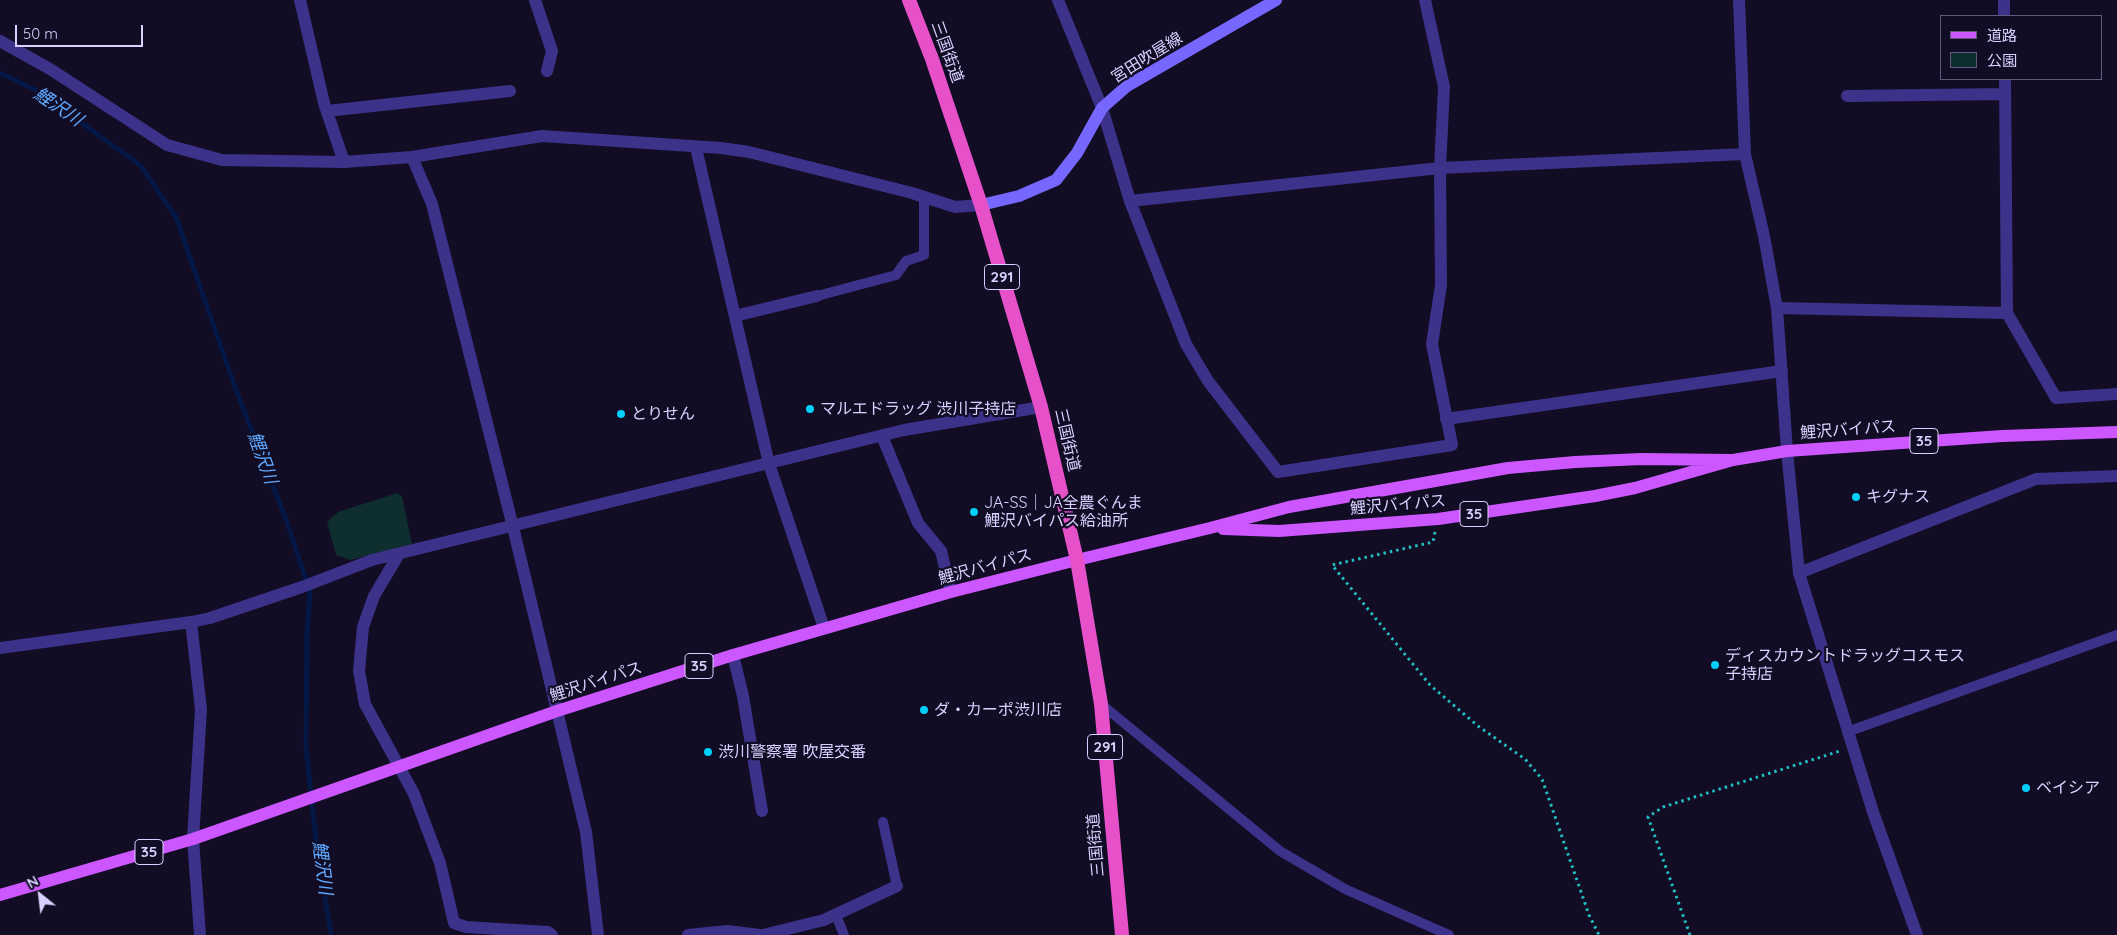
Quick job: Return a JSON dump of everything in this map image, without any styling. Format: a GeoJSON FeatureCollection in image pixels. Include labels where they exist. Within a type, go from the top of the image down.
{"type":"FeatureCollection","features":[{"type":"Feature","properties":{"kind":"highway","name":"三国街道"},"geometry":{"type":"LineString","coordinates":[[909,0],[932,59],[981,205],[1041,407],[1077,560],[1101,704],[1122,935]]}},
{"type":"Feature","properties":{"kind":"main road","name":"宮田吹屋線"},"geometry":{"type":"LineString","coordinates":[[981,205],[1019,196],[1056,180],[1077,153],[1102,108],[1127,86],[1276,0]]}},
{"type":"Feature","properties":{"kind":"main road","name":"鯉沢バイパス"},"geometry":{"type":"LineString","coordinates":[[1210,528],[1278,531],[1438,519],[1595,496],[1635,488],[1732,460],[1787,451],[2002,436],[2117,432]]}},
{"type":"Feature","properties":{"kind":"main road","name":"鯉沢バイパス"},"geometry":{"type":"LineString","coordinates":[[0,895],[193,839],[557,711],[733,654],[951,592],[1077,560],[1290,507],[1517,467],[1641,459],[1732,460]]}},
{"type":"Feature","properties":{"kind":"street"},"geometry":{"type":"LineString","coordinates":[[300,0],[327,111],[344,162]]}},
{"type":"Feature","properties":{"kind":"street"},"geometry":{"type":"LineString","coordinates":[[535,0],[552,51],[547,71]]}},
{"type":"Feature","properties":{"kind":"street"},"geometry":{"type":"LineString","coordinates":[[1058,0],[1102,108],[1130,200],[1186,344],[1208,381],[1278,472],[1452,445],[1432,344],[1441,285],[1440,168],[1444,87],[1425,0]]}},
{"type":"Feature","properties":{"kind":"street"},"geometry":{"type":"LineString","coordinates":[[1739,0],[1745,154],[1764,236],[1777,308],[1787,451],[1799,573],[1873,812],[1917,935]]}},
{"type":"Feature","properties":{"kind":"street"},"geometry":{"type":"LineString","coordinates":[[2004,0],[2004,15]]}},
{"type":"Feature","properties":{"kind":"street"},"geometry":{"type":"LineString","coordinates":[[0,41],[50,69],[167,145],[222,160],[344,162],[412,157],[542,136],[696,148],[721,148],[749,152],[924,197],[955,207],[981,205]]}},
{"type":"Feature","properties":{"kind":"street"},"geometry":{"type":"LineString","coordinates":[[2005,80],[2007,313],[2056,398],[2117,394]]}},
{"type":"Feature","properties":{"kind":"street"},"geometry":{"type":"LineString","coordinates":[[327,111],[510,91]]}},
{"type":"Feature","properties":{"kind":"street"},"geometry":{"type":"LineString","coordinates":[[1847,96],[2005,94]]}},
{"type":"Feature","properties":{"kind":"street"},"geometry":{"type":"LineString","coordinates":[[696,148],[769,464],[824,628]]}},
{"type":"Feature","properties":{"kind":"street"},"geometry":{"type":"LineString","coordinates":[[1130,200],[1440,168],[1745,154]]}},
{"type":"Feature","properties":{"kind":"street"},"geometry":{"type":"LineString","coordinates":[[412,157],[432,204],[513,527],[586,832],[598,935]]}},
{"type":"Feature","properties":{"kind":"street"},"geometry":{"type":"LineString","coordinates":[[735,316],[817,296]]}},
{"type":"Feature","properties":{"kind":"street"},"geometry":{"type":"LineString","coordinates":[[1777,308],[2007,313]]}},
{"type":"Feature","properties":{"kind":"street"},"geometry":{"type":"LineString","coordinates":[[1446,419],[1782,371]]}},
{"type":"Feature","properties":{"kind":"street"},"geometry":{"type":"LineString","coordinates":[[0,648],[210,618],[302,587],[372,560],[904,430],[1041,407]]}},
{"type":"Feature","properties":{"kind":"street"},"geometry":{"type":"LineString","coordinates":[[882,436],[918,523],[941,551],[951,592]]}},
{"type":"Feature","properties":{"kind":"street"},"geometry":{"type":"LineString","coordinates":[[1799,573],[2036,479],[2117,476]]}},
{"type":"Feature","properties":{"kind":"street"},"geometry":{"type":"LineString","coordinates":[[399,554],[374,596],[363,627],[359,671],[365,704],[414,794],[440,863],[454,923],[466,926],[548,932],[552,935]]}},
{"type":"Feature","properties":{"kind":"street"},"geometry":{"type":"LineString","coordinates":[[191,622],[201,709],[193,839],[200,935]]}},
{"type":"Feature","properties":{"kind":"street"},"geometry":{"type":"LineString","coordinates":[[733,654],[743,696],[762,810]]}},
{"type":"Feature","properties":{"kind":"street"},"geometry":{"type":"LineString","coordinates":[[688,935],[727,931],[762,935],[824,920],[898,886]]}},
{"type":"Feature","properties":{"kind":"lane"},"geometry":{"type":"LineString","coordinates":[[817,296],[896,275],[906,261],[924,255],[924,197]]}},
{"type":"Feature","properties":{"kind":"lane"},"geometry":{"type":"LineString","coordinates":[[1847,732],[2117,635]]}},
{"type":"Feature","properties":{"kind":"lane"},"geometry":{"type":"LineString","coordinates":[[1101,704],[1280,851],[1345,888],[1449,935]]}},
{"type":"Feature","properties":{"kind":"lane"},"geometry":{"type":"LineString","coordinates":[[883,822],[898,886]]}},
{"type":"Feature","properties":{"kind":"lane"},"geometry":{"type":"LineString","coordinates":[[836,914],[844,935]]}},
{"type":"Feature","properties":{"kind":"path"},"geometry":{"type":"LineString","coordinates":[[1438,519],[1433,542],[1332,565],[1430,685],[1478,726],[1525,759],[1542,779],[1589,915],[1599,935]]}},
{"type":"Feature","properties":{"kind":"path"},"geometry":{"type":"LineString","coordinates":[[1690,935],[1648,817],[1663,807],[1852,747]]}},
{"type":"Feature","properties":{"kind":"green space"},"geometry":{"type":"Polygon","coordinates":[[[397,493],[402,496],[412,544],[350,560],[336,555],[327,522],[338,512],[397,493]]]}},
{"type":"Feature","properties":{"kind":"waterway","name":"鯉沢川"},"geometry":{"type":"LineString","coordinates":[[0,73],[36,90],[140,165],[176,217],[236,390],[286,519],[310,592],[307,631],[306,747],[316,839],[331,935]]}},
{"type":"Feature","properties":{"kind":"place","name":"マルエドラッグ 渋川子持店"},"geometry":{"type":"Point","coordinates":[810,409]}},
{"type":"Feature","properties":{"kind":"place","name":"とりせん"},"geometry":{"type":"Point","coordinates":[621,414]}},
{"type":"Feature","properties":{"kind":"place","name":"キグナス"},"geometry":{"type":"Point","coordinates":[1856,497]}},
{"type":"Feature","properties":{"kind":"place","name":"JA-SS｜JA全農ぐんま 鯉沢バイパス給油所"},"geometry":{"type":"Point","coordinates":[974,512]}},
{"type":"Feature","properties":{"kind":"place","name":"ディスカウントドラッグコスモス 子持店"},"geometry":{"type":"Point","coordinates":[1715,665]}},
{"type":"Feature","properties":{"kind":"place","name":"ダ・カーポ渋川店"},"geometry":{"type":"Point","coordinates":[924,710]}},
{"type":"Feature","properties":{"kind":"place","name":"渋川警察署 吹屋交番"},"geometry":{"type":"Point","coordinates":[708,752]}},
{"type":"Feature","properties":{"kind":"place","name":"ベイシア"},"geometry":{"type":"Point","coordinates":[2026,788]}}]}
